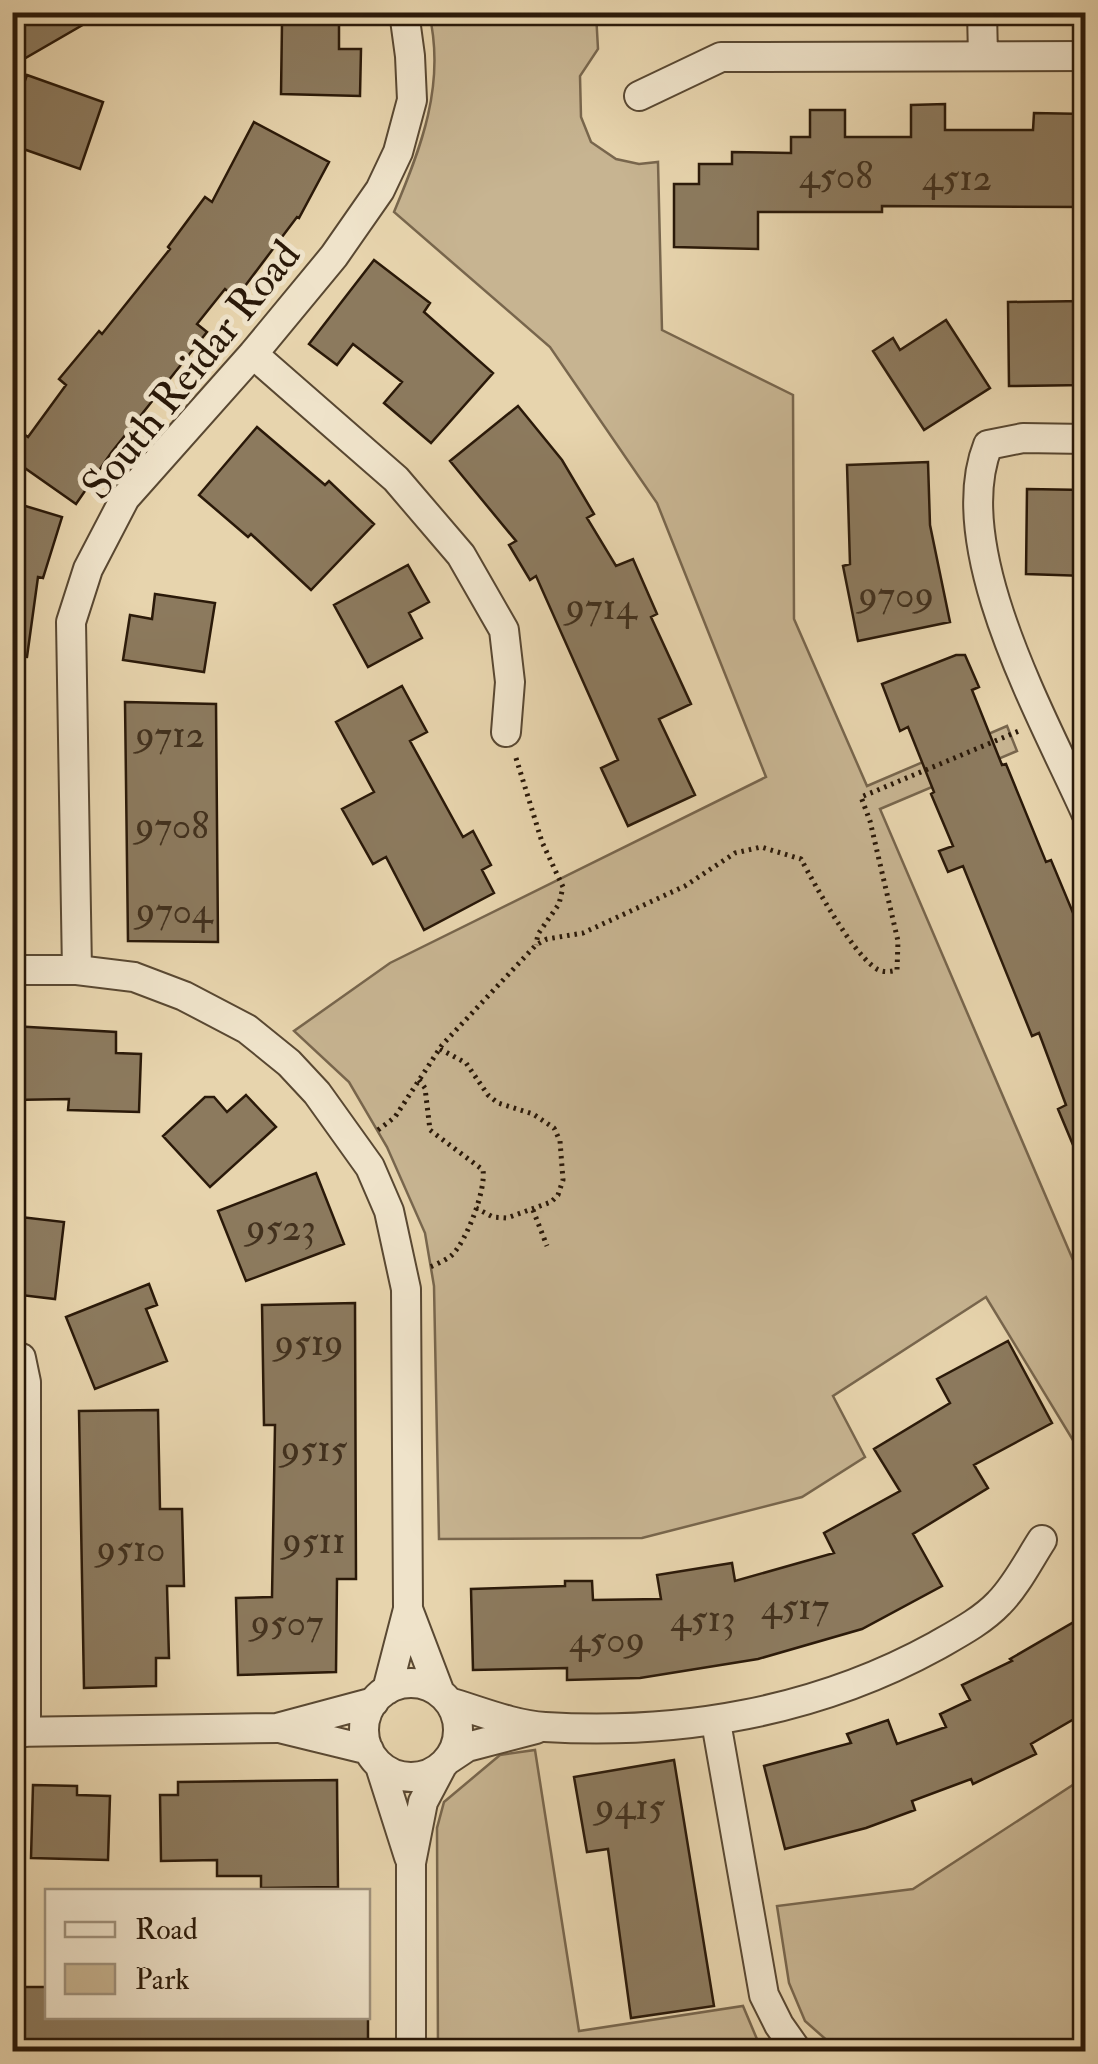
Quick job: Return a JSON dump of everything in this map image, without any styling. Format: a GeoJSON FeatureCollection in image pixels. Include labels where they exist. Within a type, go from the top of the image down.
{"type":"FeatureCollection","features":[{"type":"Feature","properties":{"kind":"street","name":"South Reidar Road"},"geometry":{"type":"LineString","coordinates":[[77,970],[72,622],[88,569],[125,498],[253,354],[334,256],[380,190],[398,152],[412,100],[404,12]]}},
{"type":"Feature","properties":{"kind":"street"},"geometry":{"type":"LineString","coordinates":[[982,12],[983,56]]}},
{"type":"Feature","properties":{"kind":"street"},"geometry":{"type":"LineString","coordinates":[[639,96],[721,57],[1086,56]]}},
{"type":"Feature","properties":{"kind":"street"},"geometry":{"type":"LineString","coordinates":[[253,354],[396,479],[461,555],[504,630],[510,682],[506,732]]}},
{"type":"Feature","properties":{"kind":"street"},"geometry":{"type":"LineString","coordinates":[[1086,438],[1023,438],[988,445],[980,466],[984,564],[993,601],[1086,814]]}},
{"type":"Feature","properties":{"kind":"street"},"geometry":{"type":"LineString","coordinates":[[12,970],[77,970],[134,977],[184,996],[247,1029],[317,1093],[370,1167],[388,1211],[406,1289],[408,1609],[380,1696],[364,1726],[395,1804],[411,1864]]}},
{"type":"Feature","properties":{"kind":"street"},"geometry":{"type":"LineString","coordinates":[[17,1356],[26,1382],[19,1732],[277,1728],[414,1684],[445,1698],[542,1727]]}},
{"type":"Feature","properties":{"kind":"street"},"geometry":{"type":"LineString","coordinates":[[277,1728],[374,1758],[400,1776],[410,1778],[422,1776],[467,1747],[542,1727],[716,1722],[795,1704],[848,1685],[962,1631],[999,1603],[1042,1540]]}},
{"type":"Feature","properties":{"kind":"street"},"geometry":{"type":"LineString","coordinates":[[408,1609],[456,1716],[458,1731],[456,1746],[422,1802],[411,1864],[412,2052]]}},
{"type":"Feature","properties":{"kind":"street"},"geometry":{"type":"LineString","coordinates":[[716,1722],[764,1995],[778,2025],[798,2052]]}},
{"type":"Feature","properties":{"kind":"path"},"geometry":{"type":"LineString","coordinates":[[356,1148],[396,1117],[440,1049],[536,944],[583,933],[685,886],[735,854],[761,847],[801,859],[842,926],[875,969],[897,970],[898,941],[870,820],[861,798],[1045,721]]}},
{"type":"Feature","properties":{"kind":"path"},"geometry":{"type":"LineString","coordinates":[[506,732],[542,842],[563,887],[560,904],[538,934],[536,944]]}},
{"type":"Feature","properties":{"kind":"path"},"geometry":{"type":"LineString","coordinates":[[440,1049],[466,1063],[498,1103],[533,1114],[554,1128],[560,1141],[563,1180],[551,1202],[507,1218],[493,1217],[476,1208]]}},
{"type":"Feature","properties":{"kind":"path"},"geometry":{"type":"LineString","coordinates":[[403,1276],[436,1265],[453,1254],[482,1191],[483,1170],[430,1130],[425,1088],[419,1080]]}},
{"type":"Feature","properties":{"kind":"path"},"geometry":{"type":"LineString","coordinates":[[533,1210],[547,1246]]}},
{"type":"Feature","properties":{"kind":"green space"},"geometry":{"type":"Polygon","coordinates":[[[429,13],[596,13],[598,49],[580,76],[581,117],[591,142],[616,159],[639,164],[658,162],[662,330],[793,395],[794,619],[867,786],[1007,726],[1017,751],[880,809],[1085,1288],[1085,1460],[986,1297],[833,1396],[865,1457],[802,1497],[642,1538],[439,1539],[434,1286],[425,1233],[387,1147],[349,1082],[294,1031],[390,963],[766,777],[657,503],[550,347],[394,212],[421,140],[433,90],[429,13]]]}},
{"type":"Feature","properties":{"kind":"green space"},"geometry":{"type":"Polygon","coordinates":[[[535,1750],[579,2031],[743,2006],[762,2051],[438,2051],[437,1828],[444,1802],[500,1755],[535,1750]]]}},
{"type":"Feature","properties":{"kind":"green space"},"geometry":{"type":"Polygon","coordinates":[[[1085,1777],[1085,2051],[839,2051],[805,2021],[789,1983],[777,1906],[913,1889],[1085,1777]]]}},
{"type":"Feature","properties":{"kind":"building"},"geometry":{"type":"Polygon","coordinates":[[[12,12],[105,12],[22,60],[12,44],[12,12]]]}},
{"type":"Feature","properties":{"kind":"building"},"geometry":{"type":"Polygon","coordinates":[[[282,23],[339,24],[339,49],[361,49],[360,96],[281,94],[282,23]]]}},
{"type":"Feature","properties":{"kind":"building"},"geometry":{"type":"Polygon","coordinates":[[[27,75],[103,102],[80,169],[12,145],[12,116],[27,75]]]}},
{"type":"Feature","properties":{"kind":"building"},"geometry":{"type":"Polygon","coordinates":[[[945,104],[945,130],[1033,130],[1034,113],[1086,114],[1086,207],[882,206],[882,212],[758,212],[758,249],[674,247],[674,184],[699,184],[699,164],[732,164],[732,152],[791,153],[791,137],[810,137],[810,110],[845,110],[845,137],[911,137],[911,105],[945,104]]]}},
{"type":"Feature","properties":{"kind":"building"},"geometry":{"type":"Polygon","coordinates":[[[254,122],[329,162],[299,218],[236,298],[225,289],[197,324],[207,332],[111,453],[76,504],[12,459],[12,426],[28,437],[66,385],[59,379],[99,331],[102,334],[170,249],[205,197],[212,202],[254,122]]]}},
{"type":"Feature","properties":{"kind":"building"},"geometry":{"type":"Polygon","coordinates":[[[374,260],[430,303],[424,312],[493,373],[431,443],[384,403],[402,382],[353,344],[337,365],[309,344],[374,260]]]}},
{"type":"Feature","properties":{"kind":"building"},"geometry":{"type":"Polygon","coordinates":[[[1084,301],[1085,385],[1009,386],[1008,302],[1084,301]]]}},
{"type":"Feature","properties":{"kind":"building"},"geometry":{"type":"Polygon","coordinates":[[[946,320],[990,388],[924,430],[873,351],[893,338],[900,350],[946,320]]]}},
{"type":"Feature","properties":{"kind":"building"},"geometry":{"type":"Polygon","coordinates":[[[518,406],[562,460],[594,514],[587,518],[616,566],[633,559],[657,614],[651,617],[691,704],[659,719],[695,795],[628,826],[601,768],[618,760],[536,576],[530,580],[509,545],[516,541],[450,461],[518,406]]]}},
{"type":"Feature","properties":{"kind":"building"},"geometry":{"type":"Polygon","coordinates":[[[257,427],[325,485],[329,481],[374,524],[311,590],[251,534],[248,537],[199,495],[257,427]]]}},
{"type":"Feature","properties":{"kind":"building"},"geometry":{"type":"Polygon","coordinates":[[[928,462],[930,525],[950,622],[858,641],[843,566],[850,564],[847,465],[928,462]]]}},
{"type":"Feature","properties":{"kind":"building"},"geometry":{"type":"Polygon","coordinates":[[[1027,489],[1086,490],[1086,576],[1026,574],[1027,489]]]}},
{"type":"Feature","properties":{"kind":"building"},"geometry":{"type":"Polygon","coordinates":[[[12,502],[62,517],[43,578],[38,577],[27,657],[12,656],[12,502]]]}},
{"type":"Feature","properties":{"kind":"building"},"geometry":{"type":"Polygon","coordinates":[[[408,565],[429,602],[409,613],[422,638],[368,667],[334,605],[408,565]]]}},
{"type":"Feature","properties":{"kind":"building"},"geometry":{"type":"Polygon","coordinates":[[[155,594],[215,603],[204,672],[123,660],[130,615],[152,619],[155,594]]]}},
{"type":"Feature","properties":{"kind":"building"},"geometry":{"type":"Polygon","coordinates":[[[965,655],[979,687],[972,690],[1002,765],[1006,764],[1046,862],[1051,860],[1086,944],[1086,1176],[1058,1109],[1066,1105],[1039,1033],[1032,1036],[963,866],[948,872],[939,851],[953,846],[908,727],[900,731],[882,684],[965,655]]]}},
{"type":"Feature","properties":{"kind":"building"},"geometry":{"type":"Polygon","coordinates":[[[402,686],[427,732],[410,741],[463,837],[473,831],[491,865],[482,870],[494,893],[424,930],[386,857],[373,864],[342,809],[374,792],[336,722],[402,686]]]}},
{"type":"Feature","properties":{"kind":"building"},"geometry":{"type":"Polygon","coordinates":[[[125,702],[216,704],[218,942],[128,941],[125,702]]]}},
{"type":"Feature","properties":{"kind":"building"},"geometry":{"type":"Polygon","coordinates":[[[12,1026],[116,1032],[116,1053],[141,1054],[139,1112],[68,1110],[69,1099],[12,1100],[12,1026]]]}},
{"type":"Feature","properties":{"kind":"building"},"geometry":{"type":"Polygon","coordinates":[[[246,1095],[276,1127],[210,1187],[163,1136],[205,1097],[214,1097],[227,1112],[246,1095]]]}},
{"type":"Feature","properties":{"kind":"building"},"geometry":{"type":"Polygon","coordinates":[[[316,1173],[344,1244],[246,1281],[218,1211],[316,1173]]]}},
{"type":"Feature","properties":{"kind":"building"},"geometry":{"type":"Polygon","coordinates":[[[12,1216],[64,1222],[55,1299],[12,1294],[12,1216]]]}},
{"type":"Feature","properties":{"kind":"building"},"geometry":{"type":"Polygon","coordinates":[[[149,1284],[157,1305],[146,1309],[167,1361],[95,1389],[66,1317],[149,1284]]]}},
{"type":"Feature","properties":{"kind":"building"},"geometry":{"type":"Polygon","coordinates":[[[355,1303],[356,1579],[337,1579],[336,1672],[238,1675],[236,1598],[272,1597],[275,1425],[264,1425],[262,1305],[355,1303]]]}},
{"type":"Feature","properties":{"kind":"building"},"geometry":{"type":"Polygon","coordinates":[[[1008,1341],[1052,1423],[974,1465],[988,1488],[913,1534],[942,1586],[862,1629],[758,1659],[640,1678],[567,1680],[567,1668],[473,1670],[471,1589],[565,1586],[565,1581],[592,1581],[593,1600],[661,1599],[657,1575],[732,1563],[735,1581],[834,1553],[824,1533],[900,1491],[874,1449],[950,1403],[937,1379],[1008,1341]]]}},
{"type":"Feature","properties":{"kind":"building"},"geometry":{"type":"Polygon","coordinates":[[[158,1410],[160,1509],[182,1509],[184,1586],[167,1586],[169,1658],[156,1658],[156,1686],[84,1688],[79,1411],[158,1410]]]}},
{"type":"Feature","properties":{"kind":"building"},"geometry":{"type":"Polygon","coordinates":[[[1086,1615],[1086,1712],[1031,1744],[1036,1754],[973,1784],[971,1779],[912,1801],[915,1810],[866,1828],[785,1849],[764,1766],[851,1743],[847,1734],[888,1720],[897,1744],[946,1727],[940,1714],[970,1700],[962,1685],[1012,1661],[1086,1615]]]}},
{"type":"Feature","properties":{"kind":"building"},"geometry":{"type":"Polygon","coordinates":[[[674,1760],[714,2006],[631,2018],[608,1849],[587,1852],[574,1777],[674,1760]]]}},
{"type":"Feature","properties":{"kind":"building"},"geometry":{"type":"Polygon","coordinates":[[[337,1780],[338,1887],[261,1888],[261,1876],[217,1876],[217,1860],[161,1861],[160,1795],[178,1795],[178,1782],[337,1780]]]}},
{"type":"Feature","properties":{"kind":"building"},"geometry":{"type":"Polygon","coordinates":[[[33,1785],[77,1786],[77,1795],[110,1796],[108,1860],[31,1858],[33,1785]]]}},
{"type":"Feature","properties":{"kind":"building"},"geometry":{"type":"Polygon","coordinates":[[[12,1987],[45,1987],[45,2019],[368,2019],[368,2052],[12,2052],[12,1987]]]}}]}
